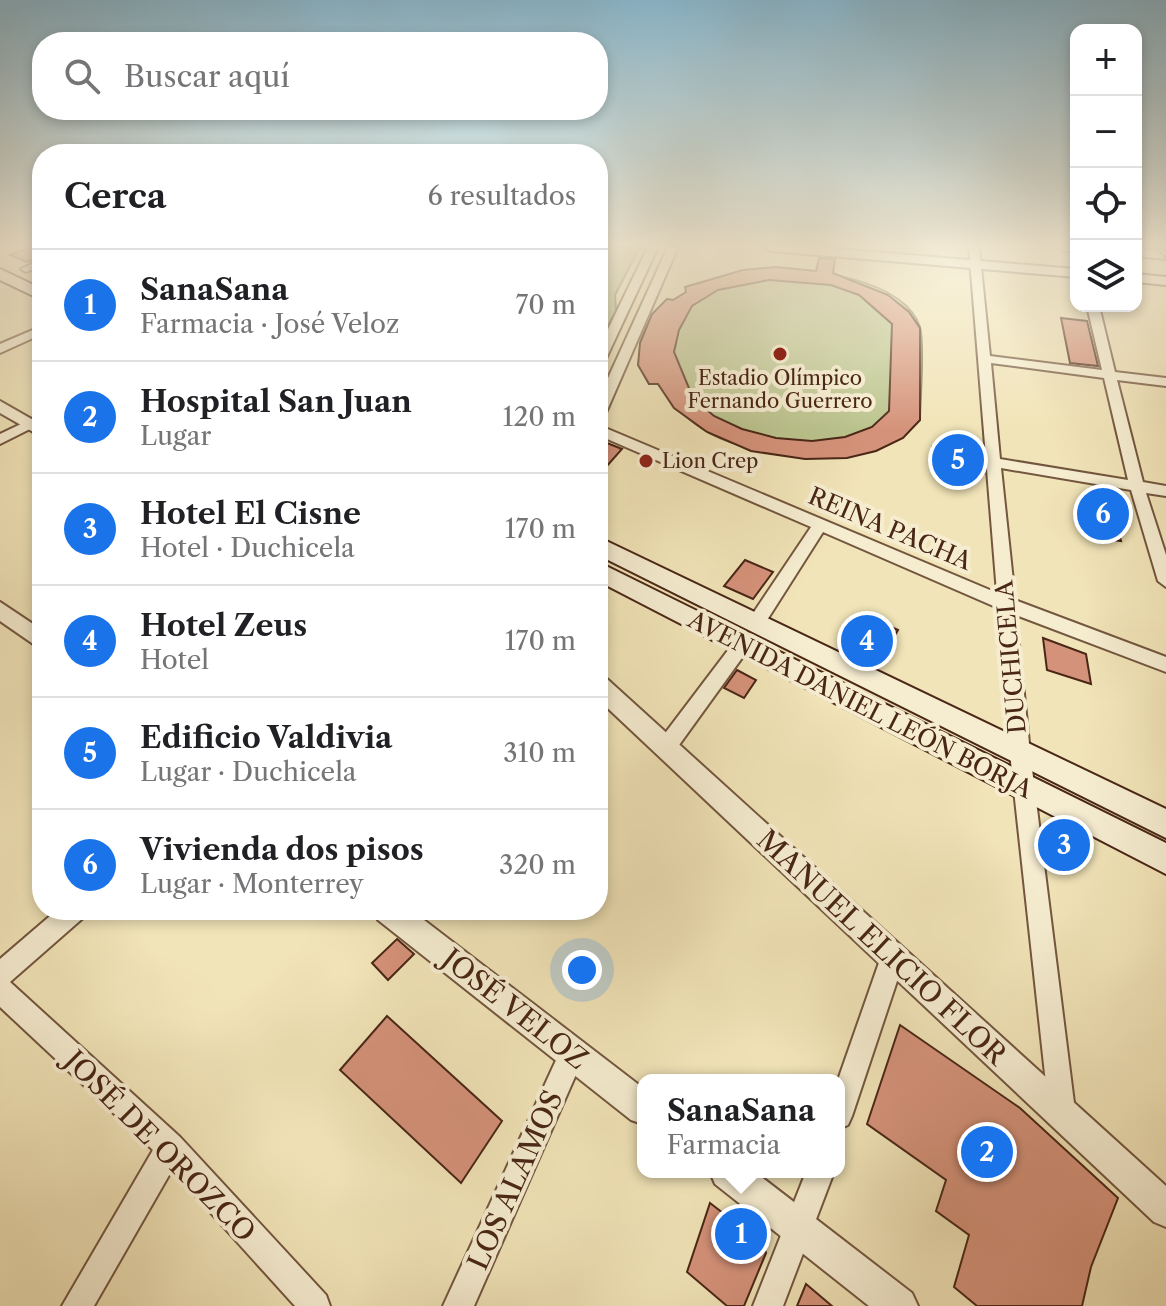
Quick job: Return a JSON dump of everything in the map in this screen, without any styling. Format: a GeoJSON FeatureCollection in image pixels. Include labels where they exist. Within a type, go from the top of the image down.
{"type":"FeatureCollection","features":[{"type":"Feature","properties":{"kind":"main road","name":"AVENIDA DANIEL LEÓN BORJA"},"geometry":{"type":"LineString","coordinates":[[608,551],[749,635],[1024,788],[1166,859]]}},
{"type":"Feature","properties":{"kind":"main road","name":"AVENIDA DANIEL LEÓN BORJA"},"geometry":{"type":"LineString","coordinates":[[608,575],[1020,753],[1166,824]]}},
{"type":"Feature","properties":{"kind":"street"},"geometry":{"type":"LineString","coordinates":[[608,342],[624,308]]}},
{"type":"Feature","properties":{"kind":"street"},"geometry":{"type":"LineString","coordinates":[[608,393],[646,308]]}},
{"type":"Feature","properties":{"kind":"street","name":"DUCHICELA"},"geometry":{"type":"LineString","coordinates":[[980,308],[1020,753],[1062,1114]]}},
{"type":"Feature","properties":{"kind":"street"},"geometry":{"type":"LineString","coordinates":[[1094,312],[1137,486],[1166,581]]}},
{"type":"Feature","properties":{"kind":"street"},"geometry":{"type":"LineString","coordinates":[[0,349],[32,335]]}},
{"type":"Feature","properties":{"kind":"street"},"geometry":{"type":"LineString","coordinates":[[986,359],[1166,382]]}},
{"type":"Feature","properties":{"kind":"street"},"geometry":{"type":"LineString","coordinates":[[0,406],[32,422]]}},
{"type":"Feature","properties":{"kind":"street"},"geometry":{"type":"LineString","coordinates":[[0,440],[32,427]]}},
{"type":"Feature","properties":{"kind":"street","name":"REINA PACHA"},"geometry":{"type":"LineString","coordinates":[[608,434],[1006,604],[1166,665]]}},
{"type":"Feature","properties":{"kind":"street"},"geometry":{"type":"LineString","coordinates":[[993,462],[1166,491]]}},
{"type":"Feature","properties":{"kind":"street"},"geometry":{"type":"LineString","coordinates":[[667,746],[749,635],[820,525]]}},
{"type":"Feature","properties":{"kind":"street"},"geometry":{"type":"LineString","coordinates":[[0,610],[32,634]]}},
{"type":"Feature","properties":{"kind":"street","name":"MANUEL ELICIO FLOR"},"geometry":{"type":"LineString","coordinates":[[608,694],[1166,1210]]}},
{"type":"Feature","properties":{"kind":"street"},"geometry":{"type":"LineString","coordinates":[[0,975],[63,920]]}},
{"type":"Feature","properties":{"kind":"street","name":"JOSÉ VELOZ"},"geometry":{"type":"LineString","coordinates":[[401,920],[637,1103]]}},
{"type":"Feature","properties":{"kind":"street"},"geometry":{"type":"LineString","coordinates":[[845,1098],[893,957]]}},
{"type":"Feature","properties":{"kind":"street","name":"JOSÉ DE OROZCO"},"geometry":{"type":"LineString","coordinates":[[0,990],[170,1147],[315,1306]]}},
{"type":"Feature","properties":{"kind":"street","name":"LOS ALAMOS"},"geometry":{"type":"LineString","coordinates":[[458,1306],[572,1054]]}},
{"type":"Feature","properties":{"kind":"street"},"geometry":{"type":"LineString","coordinates":[[77,1306],[170,1147]]}},
{"type":"Feature","properties":{"kind":"street"},"geometry":{"type":"LineString","coordinates":[[735,1178],[899,1306]]}},
{"type":"Feature","properties":{"kind":"street"},"geometry":{"type":"LineString","coordinates":[[768,1306],[818,1178]]}},
{"type":"Feature","properties":{"kind":"green space"},"geometry":{"type":"Polygon","coordinates":[[[608,308],[616,308],[608,326],[608,308]]]}},
{"type":"Feature","properties":{"kind":"green space","name":"Estadio Olímpico Fernando Guerrero"},"geometry":{"type":"Polygon","coordinates":[[[660,308],[908,308],[920,327],[921,335],[920,420],[893,442],[866,453],[836,456],[778,452],[738,445],[703,429],[672,403],[658,384],[649,384],[643,372],[640,349],[651,319],[660,308]]]}},
{"type":"Feature","properties":{"kind":"building"},"geometry":{"type":"Polygon","coordinates":[[[658,308],[691,308],[679,330],[674,352],[693,398],[714,416],[742,429],[776,438],[812,441],[845,437],[872,427],[889,411],[892,324],[874,308],[904,308],[920,328],[920,420],[903,438],[876,451],[847,458],[805,459],[751,451],[707,432],[674,408],[658,384],[649,384],[638,365],[640,343],[652,314],[658,308]]]}},
{"type":"Feature","properties":{"kind":"building"},"geometry":{"type":"Polygon","coordinates":[[[1061,318],[1087,321],[1098,366],[1070,363],[1061,318]]]}},
{"type":"Feature","properties":{"kind":"building"},"geometry":{"type":"Polygon","coordinates":[[[608,443],[622,449],[608,465],[608,443]]]}},
{"type":"Feature","properties":{"kind":"building"},"geometry":{"type":"Polygon","coordinates":[[[932,447],[983,455],[984,473],[932,464],[932,447]]]}},
{"type":"Feature","properties":{"kind":"building"},"geometry":{"type":"Polygon","coordinates":[[[1089,501],[1111,504],[1121,541],[1098,538],[1089,501]]]}},
{"type":"Feature","properties":{"kind":"building"},"geometry":{"type":"Polygon","coordinates":[[[745,560],[773,572],[753,599],[724,586],[745,560]]]}},
{"type":"Feature","properties":{"kind":"building"},"geometry":{"type":"Polygon","coordinates":[[[860,613],[898,630],[877,667],[839,649],[860,613]]]}},
{"type":"Feature","properties":{"kind":"building"},"geometry":{"type":"Polygon","coordinates":[[[1043,638],[1086,654],[1091,684],[1047,670],[1043,638]]]}},
{"type":"Feature","properties":{"kind":"building"},"geometry":{"type":"Polygon","coordinates":[[[737,670],[756,680],[744,698],[724,688],[737,670]]]}},
{"type":"Feature","properties":{"kind":"building"},"geometry":{"type":"Polygon","coordinates":[[[397,939],[414,954],[388,980],[372,963],[397,939]]]}},
{"type":"Feature","properties":{"kind":"building"},"geometry":{"type":"Polygon","coordinates":[[[387,1016],[502,1121],[461,1183],[340,1070],[387,1016]]]}},
{"type":"Feature","properties":{"kind":"building"},"geometry":{"type":"Polygon","coordinates":[[[900,1025],[1020,1108],[1118,1198],[1091,1267],[1082,1306],[977,1306],[954,1287],[969,1235],[936,1211],[946,1180],[867,1124],[900,1025]]]}},
{"type":"Feature","properties":{"kind":"building"},"geometry":{"type":"Polygon","coordinates":[[[710,1203],[763,1244],[766,1253],[744,1306],[727,1306],[687,1272],[710,1203]]]}},
{"type":"Feature","properties":{"kind":"building"},"geometry":{"type":"Polygon","coordinates":[[[806,1284],[832,1306],[797,1306],[806,1284]]]}},
{"type":"Feature","properties":{"kind":"place","name":"Estadio Olímpico Fernando Guerrero"},"geometry":{"type":"Point","coordinates":[780,354]}},
{"type":"Feature","properties":{"kind":"place","name":"Edificio Valdivia"},"geometry":{"type":"Point","coordinates":[958,460]}},
{"type":"Feature","properties":{"kind":"place","name":"Lion Crep"},"geometry":{"type":"Point","coordinates":[646,461]}},
{"type":"Feature","properties":{"kind":"place","name":"Vivienda dos pisos"},"geometry":{"type":"Point","coordinates":[1103,514]}},
{"type":"Feature","properties":{"kind":"place","name":"Hotel Zeus"},"geometry":{"type":"Point","coordinates":[867,641]}},
{"type":"Feature","properties":{"kind":"place","name":"Hotel El Cisne"},"geometry":{"type":"Point","coordinates":[1064,845]}},
{"type":"Feature","properties":{"kind":"place","name":"Hospital San Juan"},"geometry":{"type":"Point","coordinates":[987,1152]}},
{"type":"Feature","properties":{"kind":"place","name":"SanaSana"},"geometry":{"type":"Point","coordinates":[741,1234]}}]}
